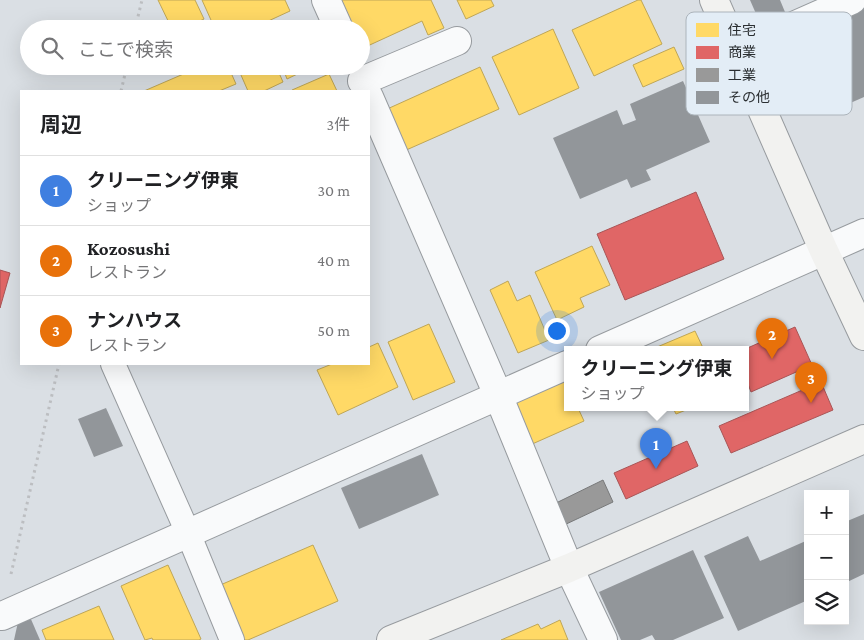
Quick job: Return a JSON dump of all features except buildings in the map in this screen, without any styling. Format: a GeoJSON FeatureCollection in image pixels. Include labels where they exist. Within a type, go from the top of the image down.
{"type":"FeatureCollection","features":[{"type":"Feature","properties":{"kind":"street"},"geometry":{"type":"LineString","coordinates":[[326,0],[335,20]]}},
{"type":"Feature","properties":{"kind":"street"},"geometry":{"type":"LineString","coordinates":[[714,0],[719,12]]}},
{"type":"Feature","properties":{"kind":"street"},"geometry":{"type":"LineString","coordinates":[[825,12],[852,0]]}},
{"type":"Feature","properties":{"kind":"street"},"geometry":{"type":"LineString","coordinates":[[363,84],[457,41]]}},
{"type":"Feature","properties":{"kind":"street"},"geometry":{"type":"LineString","coordinates":[[370,100],[498,396],[569,568],[603,640]]}},
{"type":"Feature","properties":{"kind":"street"},"geometry":{"type":"LineString","coordinates":[[765,115],[824,251],[864,336]]}},
{"type":"Feature","properties":{"kind":"street"},"geometry":{"type":"LineString","coordinates":[[609,346],[864,233]]}},
{"type":"Feature","properties":{"kind":"street"},"geometry":{"type":"LineString","coordinates":[[2,616],[564,366]]}},
{"type":"Feature","properties":{"kind":"street"},"geometry":{"type":"LineString","coordinates":[[391,640],[569,568],[864,439]]}},
{"type":"Feature","properties":{"kind":"lane"},"geometry":{"type":"LineString","coordinates":[[113,365],[188,533],[232,640]]}},
{"type":"Feature","properties":{"kind":"path"},"geometry":{"type":"LineString","coordinates":[[137,20],[142,0]]}},
{"type":"Feature","properties":{"kind":"path"},"geometry":{"type":"LineString","coordinates":[[121,90],[125,75]]}},
{"type":"Feature","properties":{"kind":"path"},"geometry":{"type":"LineString","coordinates":[[2,616],[59,365]]}},
{"type":"Feature","properties":{"kind":"place","name":"Kozosushi"},"geometry":{"type":"Point","coordinates":[772,359]}},
{"type":"Feature","properties":{"kind":"place","name":"ナンハウス"},"geometry":{"type":"Point","coordinates":[811,403]}},
{"type":"Feature","properties":{"kind":"place","name":"クリーニング伊東"},"geometry":{"type":"Point","coordinates":[656,469]}}]}
